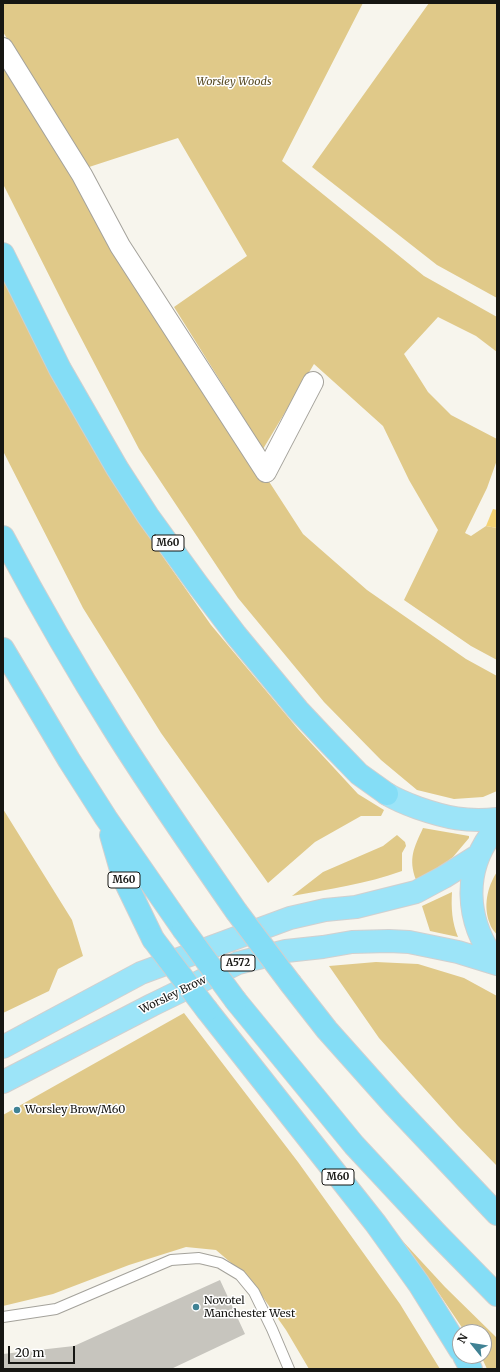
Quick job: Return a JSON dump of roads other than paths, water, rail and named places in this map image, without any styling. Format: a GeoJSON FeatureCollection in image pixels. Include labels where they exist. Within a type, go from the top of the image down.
{"type":"FeatureCollection","features":[{"type":"Feature","properties":{"kind":"highway","name":"M60"},"geometry":{"type":"LineString","coordinates":[[3,254],[60,369],[117,468],[148,516],[226,622],[298,710],[359,774],[397,800],[455,819],[497,819]]}},
{"type":"Feature","properties":{"kind":"highway"},"geometry":{"type":"LineString","coordinates":[[3,536],[67,653],[108,721],[236,911],[327,1030],[393,1104],[497,1214]]}},
{"type":"Feature","properties":{"kind":"highway","name":"M60"},"geometry":{"type":"LineString","coordinates":[[3,649],[69,760],[106,818],[183,929],[236,1001],[354,1145],[497,1296]]}},
{"type":"Feature","properties":{"kind":"highway","name":"M60"},"geometry":{"type":"LineString","coordinates":[[106,818],[123,878],[153,939],[207,1010],[376,1224],[419,1284],[452,1337]]}},
{"type":"Feature","properties":{"kind":"highway","name":"A572"},"geometry":{"type":"LineString","coordinates":[[497,827],[479,855],[474,869],[471,898],[476,927],[482,940],[497,963]]}},
{"type":"Feature","properties":{"kind":"highway","name":"A572"},"geometry":{"type":"LineString","coordinates":[[3,1047],[141,973],[290,918],[325,910],[356,907],[416,892],[444,877],[479,855]]}},
{"type":"Feature","properties":{"kind":"highway","name":"Worsley Brow"},"geometry":{"type":"LineString","coordinates":[[3,1082],[152,1005],[238,963],[286,951],[352,942],[409,942],[458,952],[497,963]]}},
{"type":"Feature","properties":{"kind":"street"},"geometry":{"type":"LineString","coordinates":[[3,48],[82,175],[120,246],[266,472],[314,382]]}},
{"type":"Feature","properties":{"kind":"lane"},"geometry":{"type":"LineString","coordinates":[[3,1317],[56,1309],[171,1260],[200,1258],[220,1262],[240,1274],[254,1292],[289,1369]]}},
{"type":"Feature","properties":{"kind":"place","name":"Worsley Brow/M60"},"geometry":{"type":"Point","coordinates":[17,1110]}},
{"type":"Feature","properties":{"kind":"place","name":"Novotel Manchester West"},"geometry":{"type":"Point","coordinates":[196,1307]}},
{"type":"Feature","properties":{"kind":"park label","name":"Worsley Woods"},"geometry":{"type":"Point","coordinates":[234,82]}}]}
